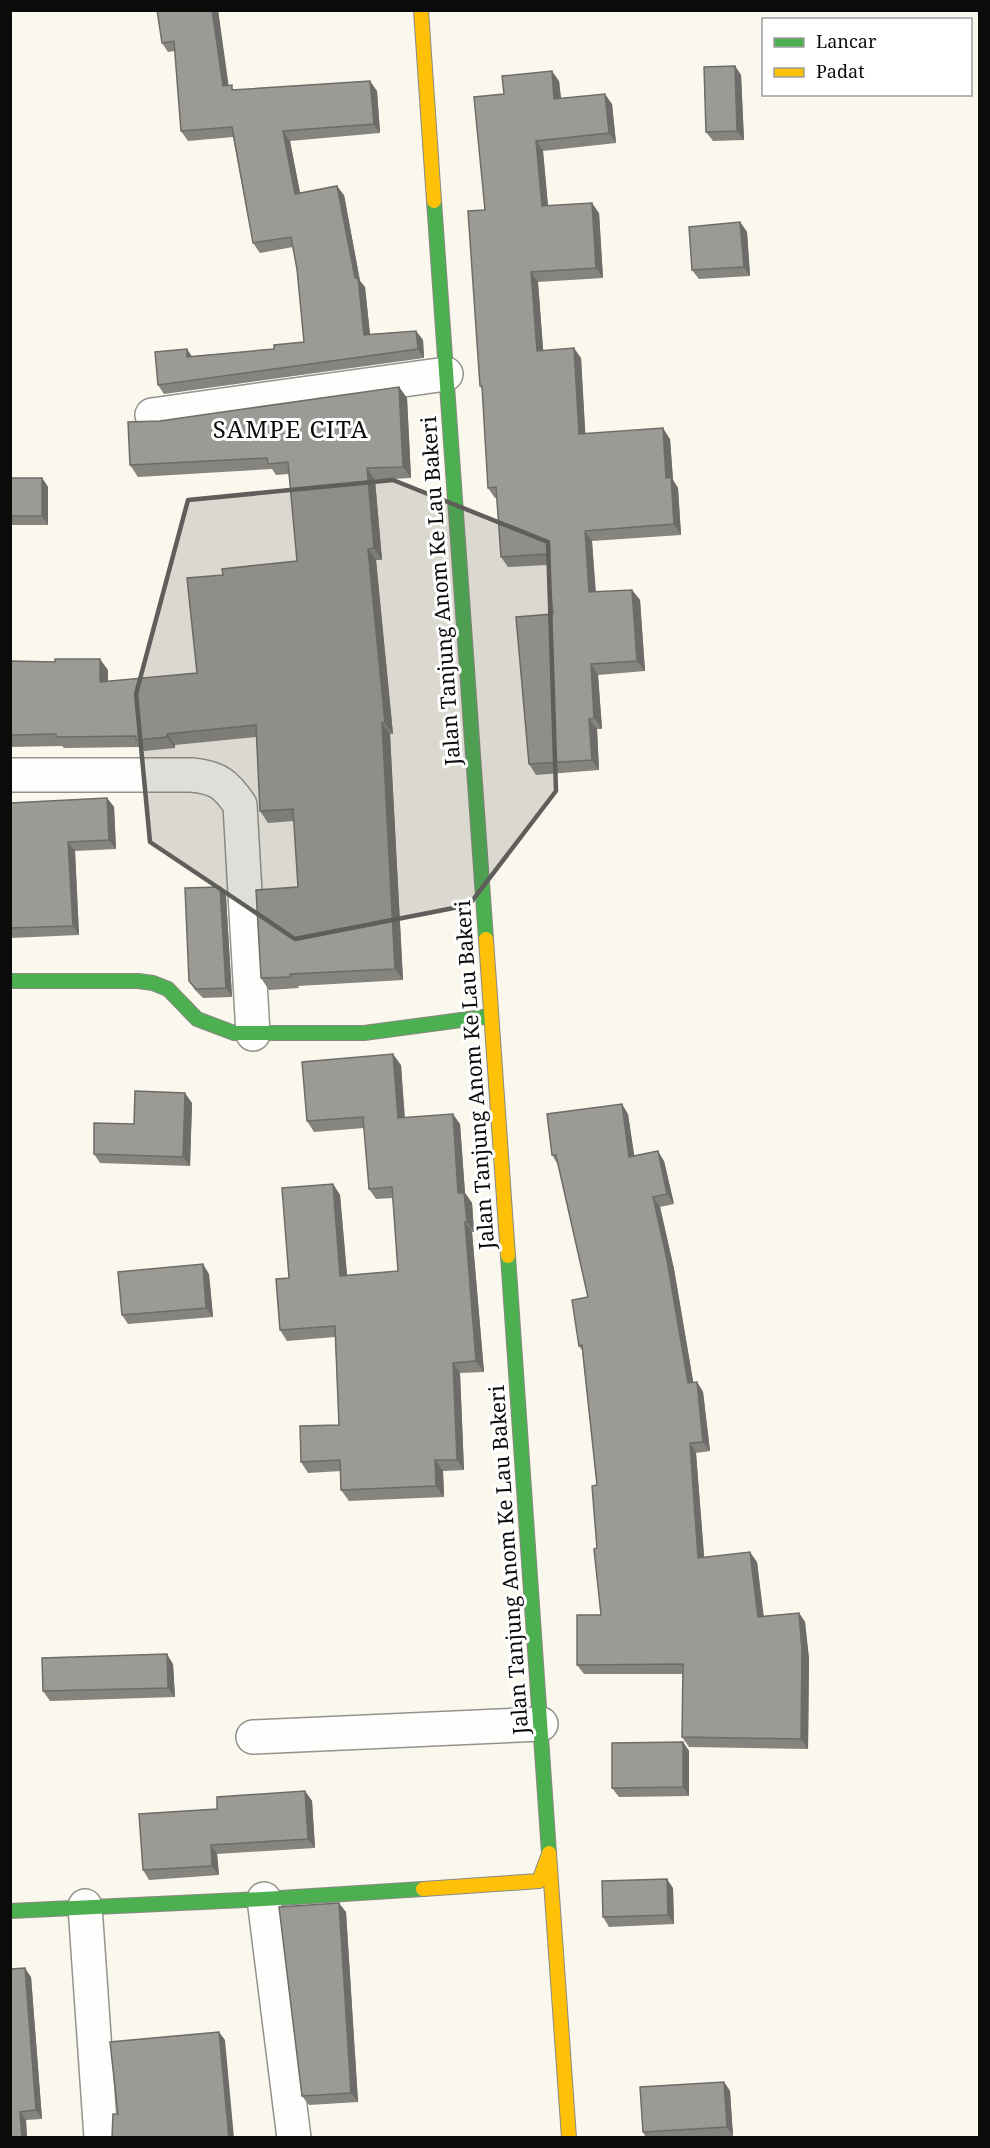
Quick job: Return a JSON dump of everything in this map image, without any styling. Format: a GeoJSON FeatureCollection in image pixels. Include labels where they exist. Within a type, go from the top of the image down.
{"type":"FeatureCollection","features":[{"type":"Feature","properties":{"kind":"main road","name":"Jalan Tanjung Anom Ke Lau Bakeri"},"geometry":{"type":"LineString","coordinates":[[421,10],[569,2138]]}},
{"type":"Feature","properties":{"kind":"main road"},"geometry":{"type":"LineString","coordinates":[[10,981],[153,982],[168,989],[197,1019],[214,1027],[253,1034],[364,1033],[491,1016]]}},
{"type":"Feature","properties":{"kind":"main road"},"geometry":{"type":"LineString","coordinates":[[10,1911],[264,1899],[539,1881],[549,1854]]}},
{"type":"Feature","properties":{"kind":"street"},"geometry":{"type":"LineString","coordinates":[[152,415],[446,374]]}},
{"type":"Feature","properties":{"kind":"street"},"geometry":{"type":"LineString","coordinates":[[10,775],[191,775],[212,779],[230,789],[240,806],[253,1034]]}},
{"type":"Feature","properties":{"kind":"street"},"geometry":{"type":"LineString","coordinates":[[253,1737],[541,1724]]}},
{"type":"Feature","properties":{"kind":"street"},"geometry":{"type":"LineString","coordinates":[[264,1899],[294,2138]]}},
{"type":"Feature","properties":{"kind":"street"},"geometry":{"type":"LineString","coordinates":[[85,1906],[101,2138]]}},
{"type":"Feature","properties":{"kind":"highlighted area"},"geometry":{"type":"Polygon","coordinates":[[[393,480],[548,542],[556,791],[469,905],[295,939],[150,842],[136,694],[188,500],[393,480]]]}},
{"type":"Feature","properties":{"kind":"building"},"geometry":{"type":"Polygon","coordinates":[[[157,10],[212,10],[223,86],[232,85],[232,90],[370,81],[374,124],[283,131],[295,194],[337,186],[355,278],[358,278],[364,335],[416,331],[418,349],[158,385],[155,352],[187,349],[187,357],[274,349],[274,345],[304,342],[297,269],[291,237],[253,243],[232,127],[181,131],[174,41],[162,43],[157,10]]]}},
{"type":"Feature","properties":{"kind":"building"},"geometry":{"type":"Polygon","coordinates":[[[735,66],[737,131],[706,132],[704,67],[735,66]]]}},
{"type":"Feature","properties":{"kind":"building"},"geometry":{"type":"Polygon","coordinates":[[[552,71],[554,99],[605,94],[609,133],[536,141],[542,206],[592,203],[596,268],[531,272],[537,351],[574,348],[579,434],[663,428],[666,478],[671,477],[674,524],[585,531],[589,592],[632,590],[637,661],[591,664],[594,718],[589,719],[592,760],[529,764],[516,617],[553,614],[547,554],[501,557],[496,487],[488,488],[468,211],[485,210],[474,97],[504,94],[502,76],[552,71]]]}},
{"type":"Feature","properties":{"kind":"building"},"geometry":{"type":"Polygon","coordinates":[[[740,222],[744,267],[692,270],[689,227],[740,222]]]}},
{"type":"Feature","properties":{"kind":"building"},"geometry":{"type":"Polygon","coordinates":[[[399,387],[403,467],[367,468],[374,548],[368,549],[385,723],[382,723],[395,969],[290,974],[291,977],[261,978],[256,890],[298,887],[293,809],[260,811],[256,725],[167,734],[167,737],[136,740],[136,736],[10,735],[10,661],[55,662],[55,659],[100,659],[100,682],[197,673],[187,578],[223,575],[222,569],[297,561],[288,462],[268,464],[267,458],[130,465],[128,422],[160,421],[399,387]]]}},
{"type":"Feature","properties":{"kind":"building"},"geometry":{"type":"Polygon","coordinates":[[[10,478],[42,478],[42,516],[10,516],[10,478]]]}},
{"type":"Feature","properties":{"kind":"building"},"geometry":{"type":"Polygon","coordinates":[[[107,798],[109,840],[68,842],[73,926],[10,928],[10,803],[107,798]]]}},
{"type":"Feature","properties":{"kind":"building"},"geometry":{"type":"Polygon","coordinates":[[[220,887],[226,988],[196,989],[189,981],[185,888],[220,887]]]}},
{"type":"Feature","properties":{"kind":"building"},"geometry":{"type":"Polygon","coordinates":[[[393,1054],[398,1118],[453,1114],[458,1193],[464,1193],[467,1222],[465,1222],[476,1361],[453,1363],[457,1460],[435,1460],[436,1486],[341,1490],[340,1460],[301,1462],[300,1426],[339,1425],[335,1326],[280,1330],[276,1279],[289,1278],[282,1188],[333,1184],[340,1276],[398,1271],[392,1187],[369,1189],[363,1117],[307,1121],[302,1062],[393,1054]]]}},
{"type":"Feature","properties":{"kind":"building"},"geometry":{"type":"Polygon","coordinates":[[[135,1091],[185,1093],[183,1157],[94,1154],[94,1123],[134,1124],[135,1091]]]}},
{"type":"Feature","properties":{"kind":"building"},"geometry":{"type":"Polygon","coordinates":[[[622,1104],[629,1157],[658,1151],[667,1194],[653,1197],[667,1260],[688,1383],[697,1382],[703,1442],[690,1443],[698,1558],[750,1552],[758,1617],[799,1613],[802,1650],[801,1739],[682,1737],[683,1664],[577,1665],[577,1615],[601,1615],[594,1549],[597,1548],[592,1486],[597,1485],[582,1345],[579,1346],[572,1300],[588,1297],[556,1155],[552,1155],[547,1114],[622,1104]]]}},
{"type":"Feature","properties":{"kind":"building"},"geometry":{"type":"Polygon","coordinates":[[[203,1264],[206,1308],[122,1315],[118,1272],[203,1264]]]}},
{"type":"Feature","properties":{"kind":"building"},"geometry":{"type":"Polygon","coordinates":[[[167,1654],[168,1688],[43,1691],[42,1658],[167,1654]]]}},
{"type":"Feature","properties":{"kind":"building"},"geometry":{"type":"Polygon","coordinates":[[[683,1742],[683,1787],[612,1788],[612,1743],[683,1742]]]}},
{"type":"Feature","properties":{"kind":"building"},"geometry":{"type":"Polygon","coordinates":[[[305,1791],[308,1839],[211,1845],[212,1866],[143,1870],[139,1814],[217,1809],[217,1797],[305,1791]]]}},
{"type":"Feature","properties":{"kind":"building"},"geometry":{"type":"Polygon","coordinates":[[[667,1879],[668,1915],[603,1917],[602,1881],[667,1879]]]}},
{"type":"Feature","properties":{"kind":"building"},"geometry":{"type":"Polygon","coordinates":[[[339,1903],[351,2093],[302,2096],[279,1907],[339,1903]]]}},
{"type":"Feature","properties":{"kind":"building"},"geometry":{"type":"Polygon","coordinates":[[[25,1968],[36,2110],[20,2112],[22,2138],[10,2138],[10,1969],[25,1968]]]}},
{"type":"Feature","properties":{"kind":"building"},"geometry":{"type":"Polygon","coordinates":[[[219,2032],[229,2138],[112,2138],[113,2114],[118,2114],[110,2042],[219,2032]]]}},
{"type":"Feature","properties":{"kind":"building"},"geometry":{"type":"Polygon","coordinates":[[[724,2082],[727,2127],[643,2132],[640,2087],[724,2082]]]}},
{"type":"Feature","properties":{"kind":"traffic: fast"},"geometry":{"type":"LineString","coordinates":[[434,201],[486,939]]}},
{"type":"Feature","properties":{"kind":"traffic: fast"},"geometry":{"type":"LineString","coordinates":[[10,981],[153,983],[168,989],[197,1019],[234,1033],[364,1033],[491,1016]]}},
{"type":"Feature","properties":{"kind":"traffic: fast"},"geometry":{"type":"LineString","coordinates":[[508,1256],[549,1853]]}},
{"type":"Feature","properties":{"kind":"traffic: fast"},"geometry":{"type":"LineString","coordinates":[[10,1911],[423,1889]]}},
{"type":"Feature","properties":{"kind":"traffic: slow"},"geometry":{"type":"LineString","coordinates":[[421,10],[434,201]]}},
{"type":"Feature","properties":{"kind":"traffic: slow"},"geometry":{"type":"LineString","coordinates":[[486,939],[508,1256]]}},
{"type":"Feature","properties":{"kind":"traffic: slow"},"geometry":{"type":"LineString","coordinates":[[549,1853],[569,2138]]}},
{"type":"Feature","properties":{"kind":"traffic: slow"},"geometry":{"type":"LineString","coordinates":[[423,1889],[539,1881],[549,1854]]}},
{"type":"Feature","properties":{"kind":"district","name":"SAMPE CITA"},"geometry":{"type":"Point","coordinates":[291,428]}}]}
